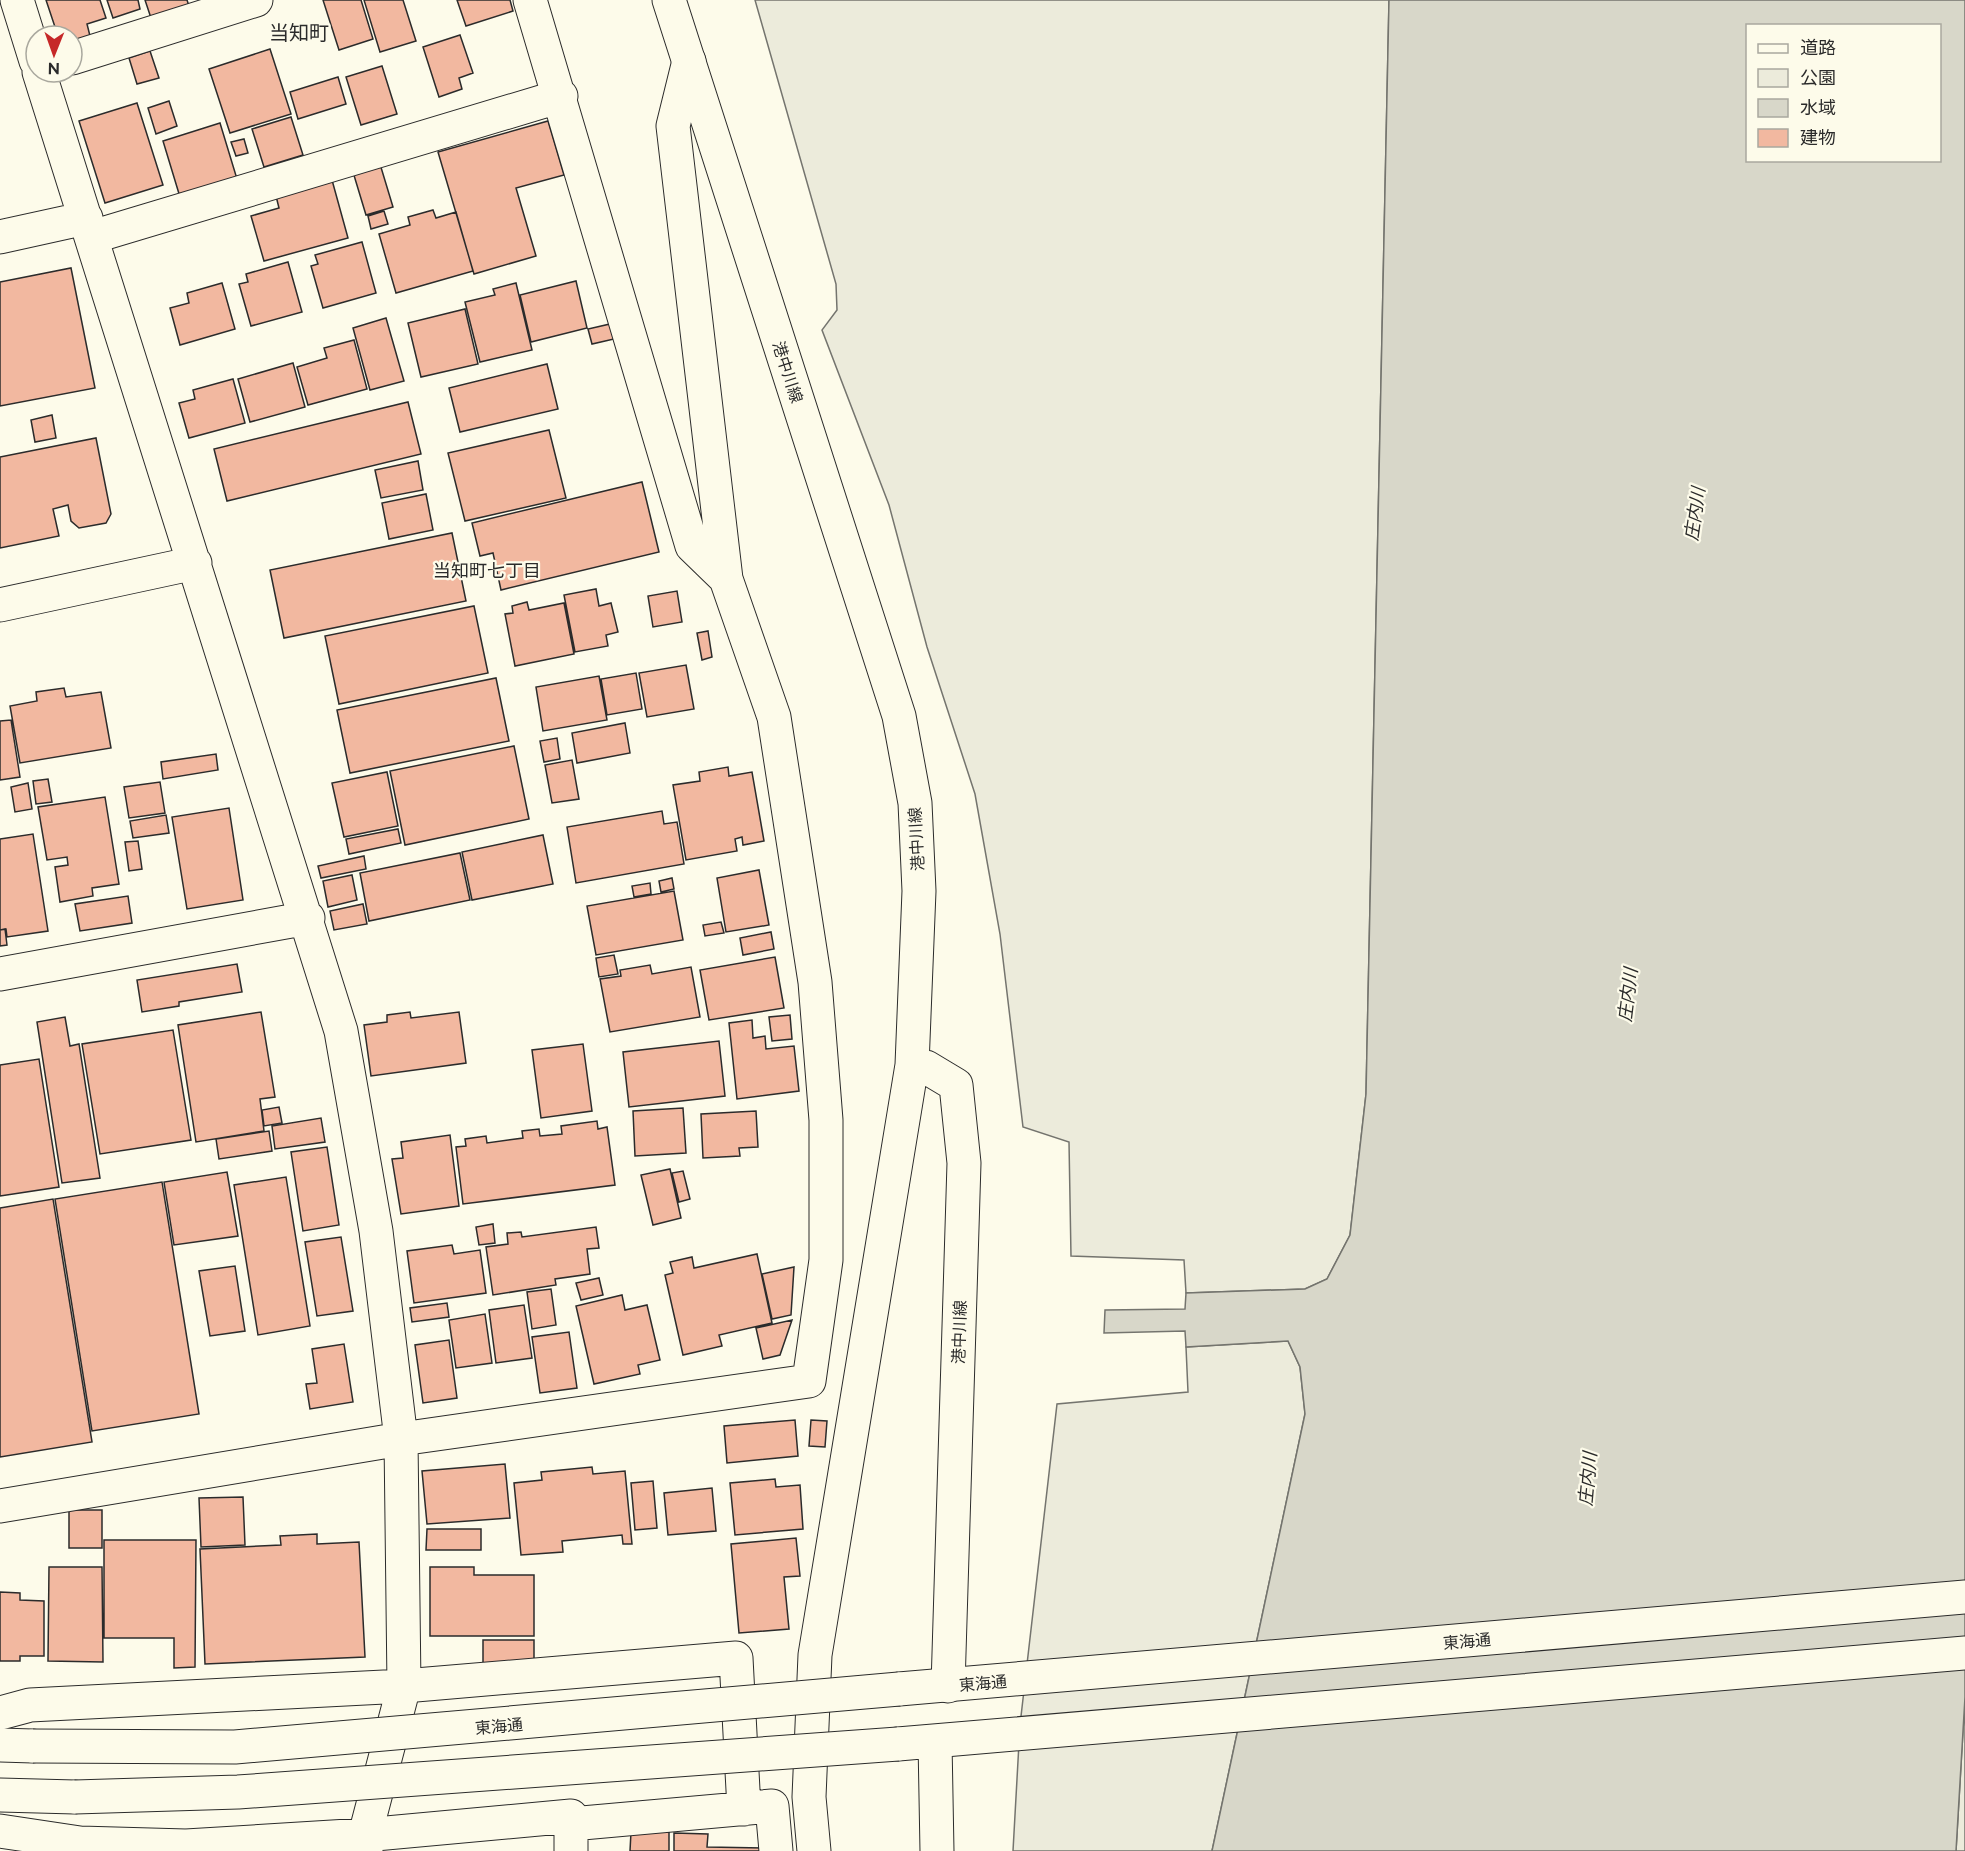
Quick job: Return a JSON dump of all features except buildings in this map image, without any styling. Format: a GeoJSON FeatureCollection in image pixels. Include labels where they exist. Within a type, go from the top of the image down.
{"type":"FeatureCollection","features":[{"type":"Feature","properties":{"kind":"street"},"geometry":{"type":"LineString","coordinates":[[17,0],[24,24]]}},
{"type":"Feature","properties":{"kind":"street"},"geometry":{"type":"LineString","coordinates":[[84,54],[256,0]]}},
{"type":"Feature","properties":{"kind":"street"},"geometry":{"type":"LineString","coordinates":[[530,0],[561,96],[692,546],[726,579]]}},
{"type":"Feature","properties":{"kind":"street","name":"港中川線"},"geometry":{"type":"LineString","coordinates":[[669,0],[898,716],[915,803],[919,891],[912,1065],[926,1068],[956,1085],[964,1163],[961,1685]]}},
{"type":"Feature","properties":{"kind":"street"},"geometry":{"type":"LineString","coordinates":[[0,1506],[401,1439],[809,1381],[826,1260],[826,1120],[815,982],[774,717],[726,579],[673,126],[689,61]]}},
{"type":"Feature","properties":{"kind":"street"},"geometry":{"type":"LineString","coordinates":[[43,84],[308,918],[341,1031],[376,1231],[401,1439],[404,1686],[366,1843]]}},
{"type":"Feature","properties":{"kind":"street"},"geometry":{"type":"LineString","coordinates":[[0,237],[89,228],[561,96]]}},
{"type":"Feature","properties":{"kind":"street"},"geometry":{"type":"LineString","coordinates":[[0,605],[195,564]]}},
{"type":"Feature","properties":{"kind":"street"},"geometry":{"type":"LineString","coordinates":[[0,974],[308,918]]}},
{"type":"Feature","properties":{"kind":"street"},"geometry":{"type":"LineString","coordinates":[[814,1851],[809,1797],[815,1655],[912,1065]]}},
{"type":"Feature","properties":{"kind":"street","name":"東海通"},"geometry":{"type":"LineString","coordinates":[[0,1745],[246,1747],[1965,1597]]}},
{"type":"Feature","properties":{"kind":"street"},"geometry":{"type":"LineString","coordinates":[[0,1795],[75,1797],[238,1792],[935,1742],[1965,1653]]}},
{"type":"Feature","properties":{"kind":"street"},"geometry":{"type":"LineString","coordinates":[[0,1713],[30,1705],[404,1686],[736,1658],[744,1809]]}},
{"type":"Feature","properties":{"kind":"street"},"geometry":{"type":"LineString","coordinates":[[935,1742],[937,1851]]}},
{"type":"Feature","properties":{"kind":"street"},"geometry":{"type":"LineString","coordinates":[[0,1831],[80,1843],[186,1848],[366,1843],[571,1816],[571,1838],[772,1806],[776,1851]]}},
{"type":"Feature","properties":{"kind":"green space"},"geometry":{"type":"Polygon","coordinates":[[[755,0],[1389,0],[1366,1094],[1350,1235],[1327,1279],[1305,1289],[1186,1293],[1184,1260],[1071,1256],[1069,1142],[1023,1127],[1000,934],[975,794],[927,647],[889,505],[822,330],[837,310],[836,284],[755,0]]]}},
{"type":"Feature","properties":{"kind":"green space"},"geometry":{"type":"Polygon","coordinates":[[[1288,1341],[1300,1367],[1305,1414],[1212,1851],[1013,1851],[1020,1725],[1057,1404],[1188,1392],[1186,1347],[1288,1341]]]}},
{"type":"Feature","properties":{"kind":"green space"},"geometry":{"type":"Polygon","coordinates":[[[1965,1697],[1965,1851],[1956,1851],[1965,1697]]]}},
{"type":"Feature","properties":{"kind":"water","name":"庄内川"},"geometry":{"type":"Polygon","coordinates":[[[1389,0],[1965,0],[1965,1697],[1956,1851],[1212,1851],[1305,1414],[1300,1367],[1288,1341],[1186,1347],[1185,1331],[1104,1333],[1105,1310],[1185,1309],[1186,1293],[1305,1289],[1327,1279],[1350,1235],[1366,1094],[1389,0]]]}},
{"type":"Feature","properties":{"kind":"district","name":"当知町"},"geometry":{"type":"Point","coordinates":[299,33]}},
{"type":"Feature","properties":{"kind":"district","name":"当知町七丁目"},"geometry":{"type":"Point","coordinates":[487,571]}}]}
